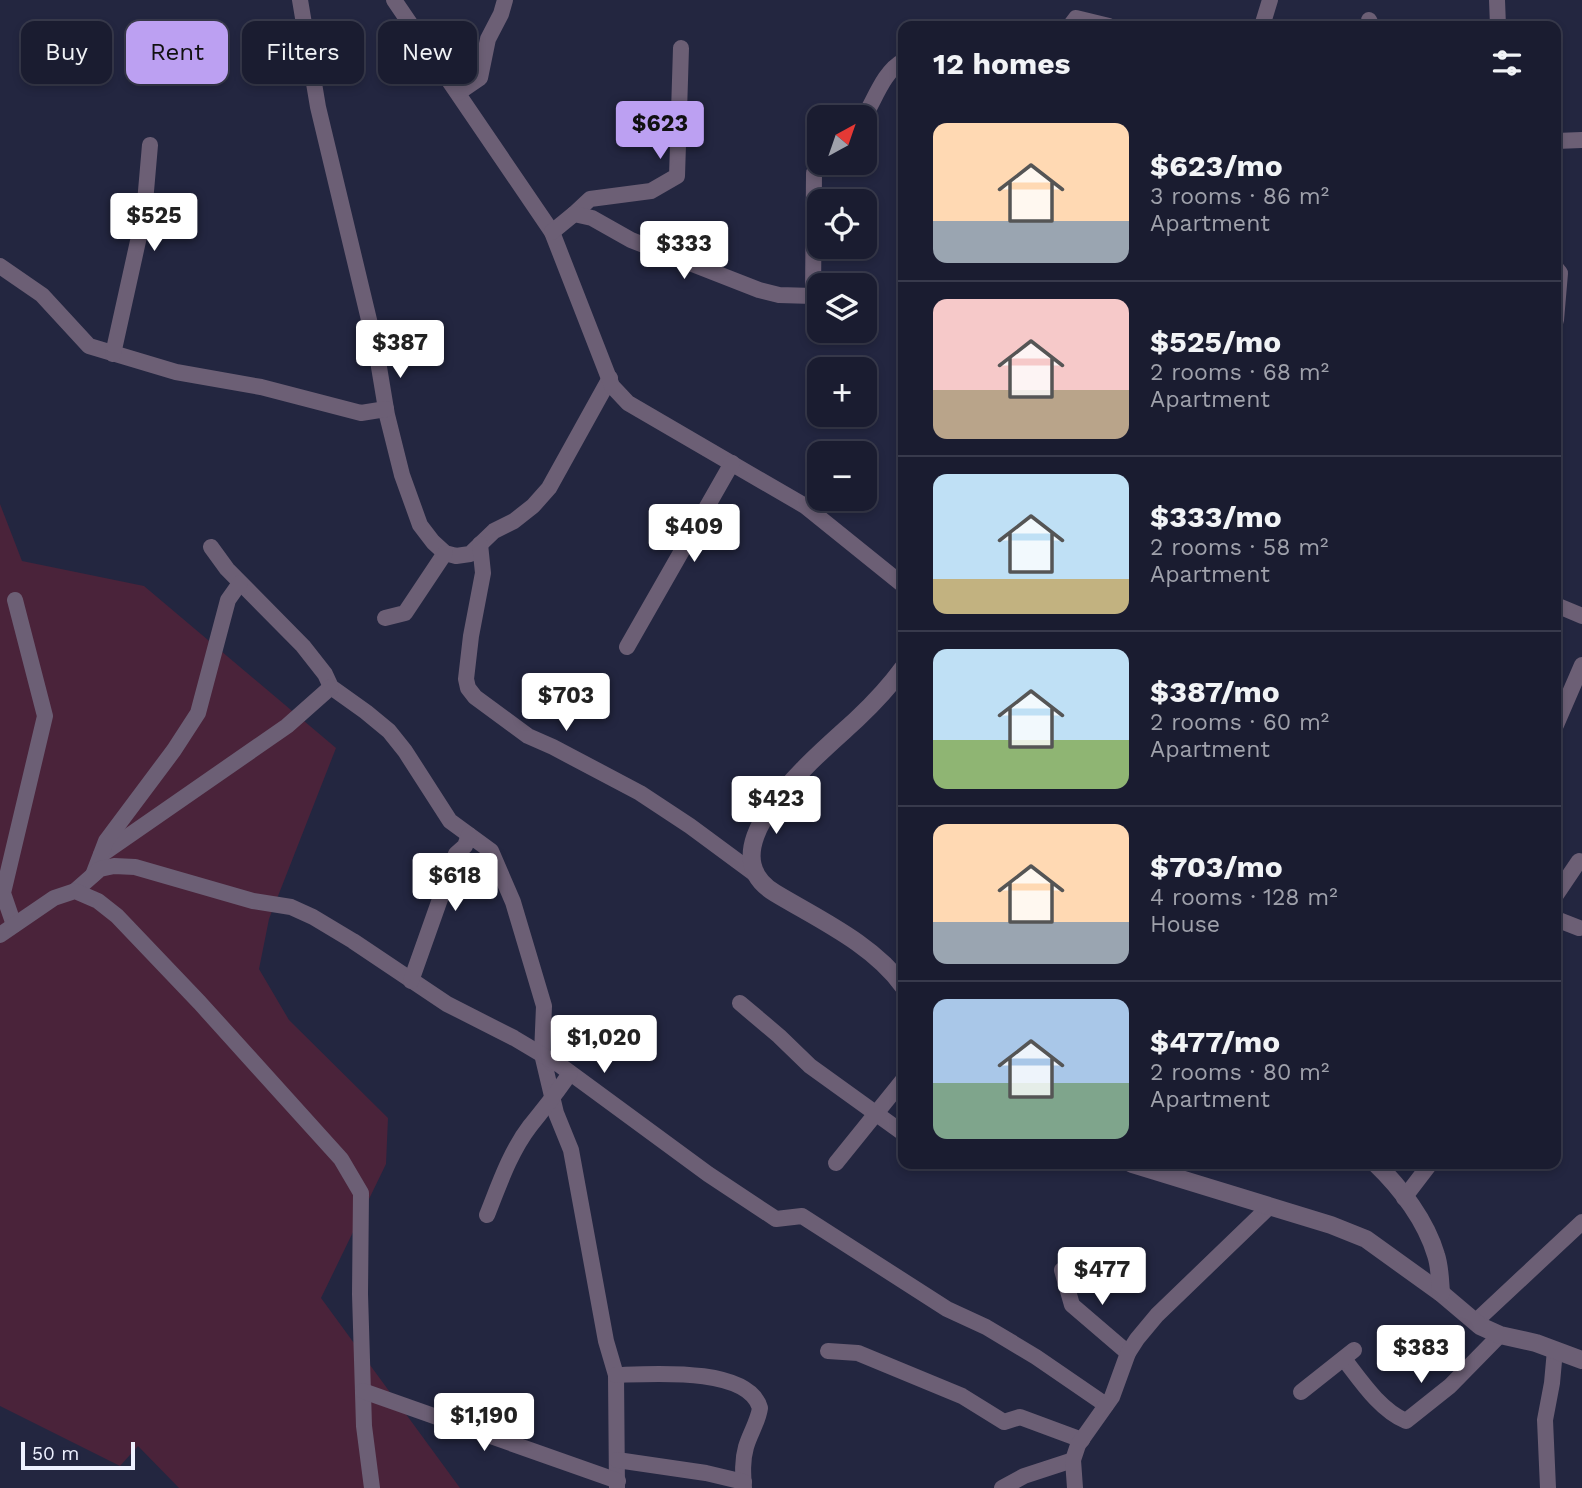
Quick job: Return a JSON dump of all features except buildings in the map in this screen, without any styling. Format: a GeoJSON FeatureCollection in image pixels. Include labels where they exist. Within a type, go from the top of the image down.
{"type":"FeatureCollection","features":[{"type":"Feature","properties":{"kind":"street"},"geometry":{"type":"LineString","coordinates":[[300,0],[318,107],[376,349],[401,475],[420,525],[445,553],[456,556],[470,554],[494,531],[514,521],[549,488],[610,378]]}},
{"type":"Feature","properties":{"kind":"street"},"geometry":{"type":"LineString","coordinates":[[394,0],[552,232],[612,386],[628,403],[805,506],[898,581]]}},
{"type":"Feature","properties":{"kind":"street"},"geometry":{"type":"LineString","coordinates":[[458,93],[480,78],[488,39],[505,0]]}},
{"type":"Feature","properties":{"kind":"street"},"geometry":{"type":"LineString","coordinates":[[1264,21],[1270,0]]}},
{"type":"Feature","properties":{"kind":"street"},"geometry":{"type":"LineString","coordinates":[[1497,0],[1498,21]]}},
{"type":"Feature","properties":{"kind":"street"},"geometry":{"type":"LineString","coordinates":[[552,232],[590,199],[651,191],[677,176],[681,48]]}},
{"type":"Feature","properties":{"kind":"street"},"geometry":{"type":"LineString","coordinates":[[870,105],[898,64]]}},
{"type":"Feature","properties":{"kind":"street"},"geometry":{"type":"LineString","coordinates":[[1561,141],[1582,140]]}},
{"type":"Feature","properties":{"kind":"street"},"geometry":{"type":"LineString","coordinates":[[113,354],[144,214],[150,145]]}},
{"type":"Feature","properties":{"kind":"street"},"geometry":{"type":"LineString","coordinates":[[574,214],[592,218],[631,240],[759,290],[779,295],[813,296],[814,175]]}},
{"type":"Feature","properties":{"kind":"street"},"geometry":{"type":"LineString","coordinates":[[0,266],[42,295],[89,346],[176,372],[261,387],[361,413],[386,409]]}},
{"type":"Feature","properties":{"kind":"street"},"geometry":{"type":"LineString","coordinates":[[626,647],[732,463]]}},
{"type":"Feature","properties":{"kind":"street"},"geometry":{"type":"LineString","coordinates":[[480,544],[483,573],[466,679],[467,688],[475,697],[528,736],[640,793],[690,826],[755,874],[768,888],[861,945],[898,978]]}},
{"type":"Feature","properties":{"kind":"street"},"geometry":{"type":"LineString","coordinates":[[211,547],[240,583],[303,646],[325,674],[331,687],[389,731],[450,821],[491,851],[513,902],[544,1006],[542,1054],[553,1100],[571,1150],[606,1341],[616,1375],[617,1485],[363,1391]]}},
{"type":"Feature","properties":{"kind":"street"},"geometry":{"type":"LineString","coordinates":[[385,618],[405,613],[445,553]]}},
{"type":"Feature","properties":{"kind":"street"},"geometry":{"type":"LineString","coordinates":[[93,875],[106,841],[174,750],[198,713],[228,600],[240,583]]}},
{"type":"Feature","properties":{"kind":"street"},"geometry":{"type":"LineString","coordinates":[[14,925],[3,893],[45,716],[15,600]]}},
{"type":"Feature","properties":{"kind":"street"},"geometry":{"type":"LineString","coordinates":[[1561,608],[1582,616]]}},
{"type":"Feature","properties":{"kind":"street"},"geometry":{"type":"LineString","coordinates":[[1561,713],[1582,664]]}},
{"type":"Feature","properties":{"kind":"street"},"geometry":{"type":"LineString","coordinates":[[755,874],[752,850],[759,825],[803,768],[856,720],[898,675]]}},
{"type":"Feature","properties":{"kind":"street"},"geometry":{"type":"LineString","coordinates":[[101,855],[287,726],[331,687]]}},
{"type":"Feature","properties":{"kind":"street"},"geometry":{"type":"LineString","coordinates":[[411,981],[456,854],[465,846],[470,835]]}},
{"type":"Feature","properties":{"kind":"street"},"geometry":{"type":"LineString","coordinates":[[1561,887],[1579,860]]}},
{"type":"Feature","properties":{"kind":"street"},"geometry":{"type":"LineString","coordinates":[[0,935],[54,898],[75,891],[100,869],[114,866],[135,867],[253,901],[291,907],[353,941],[447,1004],[542,1054],[708,1174],[776,1219],[802,1216],[947,1309],[986,1327],[1026,1351],[1106,1405]]}},
{"type":"Feature","properties":{"kind":"street"},"geometry":{"type":"LineString","coordinates":[[75,891],[98,901],[117,916],[182,983],[341,1158],[361,1193],[360,1293],[364,1426],[372,1488]]}},
{"type":"Feature","properties":{"kind":"street"},"geometry":{"type":"LineString","coordinates":[[1561,921],[1579,928]]}},
{"type":"Feature","properties":{"kind":"street"},"geometry":{"type":"LineString","coordinates":[[740,1003],[810,1066],[898,1129]]}},
{"type":"Feature","properties":{"kind":"street"},"geometry":{"type":"LineString","coordinates":[[487,1215],[503,1173],[529,1127],[553,1100],[570,1073]]}},
{"type":"Feature","properties":{"kind":"street"},"geometry":{"type":"LineString","coordinates":[[836,1163],[898,1086]]}},
{"type":"Feature","properties":{"kind":"street"},"geometry":{"type":"LineString","coordinates":[[1148,1169],[1366,1239],[1441,1293],[1475,1322],[1500,1335],[1582,1360]]}},
{"type":"Feature","properties":{"kind":"street"},"geometry":{"type":"LineString","coordinates":[[1381,1169],[1422,1222],[1437,1257],[1441,1293]]}},
{"type":"Feature","properties":{"kind":"street"},"geometry":{"type":"LineString","coordinates":[[1404,1198],[1426,1169]]}},
{"type":"Feature","properties":{"kind":"street"},"geometry":{"type":"LineString","coordinates":[[1075,1488],[1073,1460],[1082,1440],[1115,1388],[1128,1353],[1157,1315],[1269,1207]]}},
{"type":"Feature","properties":{"kind":"street"},"geometry":{"type":"LineString","coordinates":[[1475,1322],[1582,1222]]}},
{"type":"Feature","properties":{"kind":"street"},"geometry":{"type":"LineString","coordinates":[[1062,1270],[1072,1305],[1128,1353]]}},
{"type":"Feature","properties":{"kind":"street"},"geometry":{"type":"LineString","coordinates":[[1301,1392],[1349,1354],[1371,1392],[1395,1416],[1406,1421],[1450,1386],[1500,1335]]}},
{"type":"Feature","properties":{"kind":"street"},"geometry":{"type":"LineString","coordinates":[[828,1350],[858,1353],[951,1391],[1004,1422],[1020,1417],[1082,1440]]}},
{"type":"Feature","properties":{"kind":"street"},"geometry":{"type":"LineString","coordinates":[[1548,1488],[1545,1420],[1555,1350]]}},
{"type":"Feature","properties":{"kind":"street"},"geometry":{"type":"LineString","coordinates":[[616,1375],[691,1373],[712,1376],[746,1391],[760,1408],[742,1464],[744,1485],[705,1473],[617,1460]]}},
{"type":"Feature","properties":{"kind":"street"},"geometry":{"type":"LineString","coordinates":[[1002,1488],[1024,1476],[1073,1460]]}},
{"type":"Feature","properties":{"kind":"shaded area"},"geometry":{"type":"Polygon","coordinates":[[[0,504],[22,561],[144,586],[336,748],[269,919],[259,969],[289,1020],[388,1118],[386,1164],[321,1298],[460,1488],[179,1488],[138,1446],[120,1466],[0,1406],[0,504]]]}}]}
